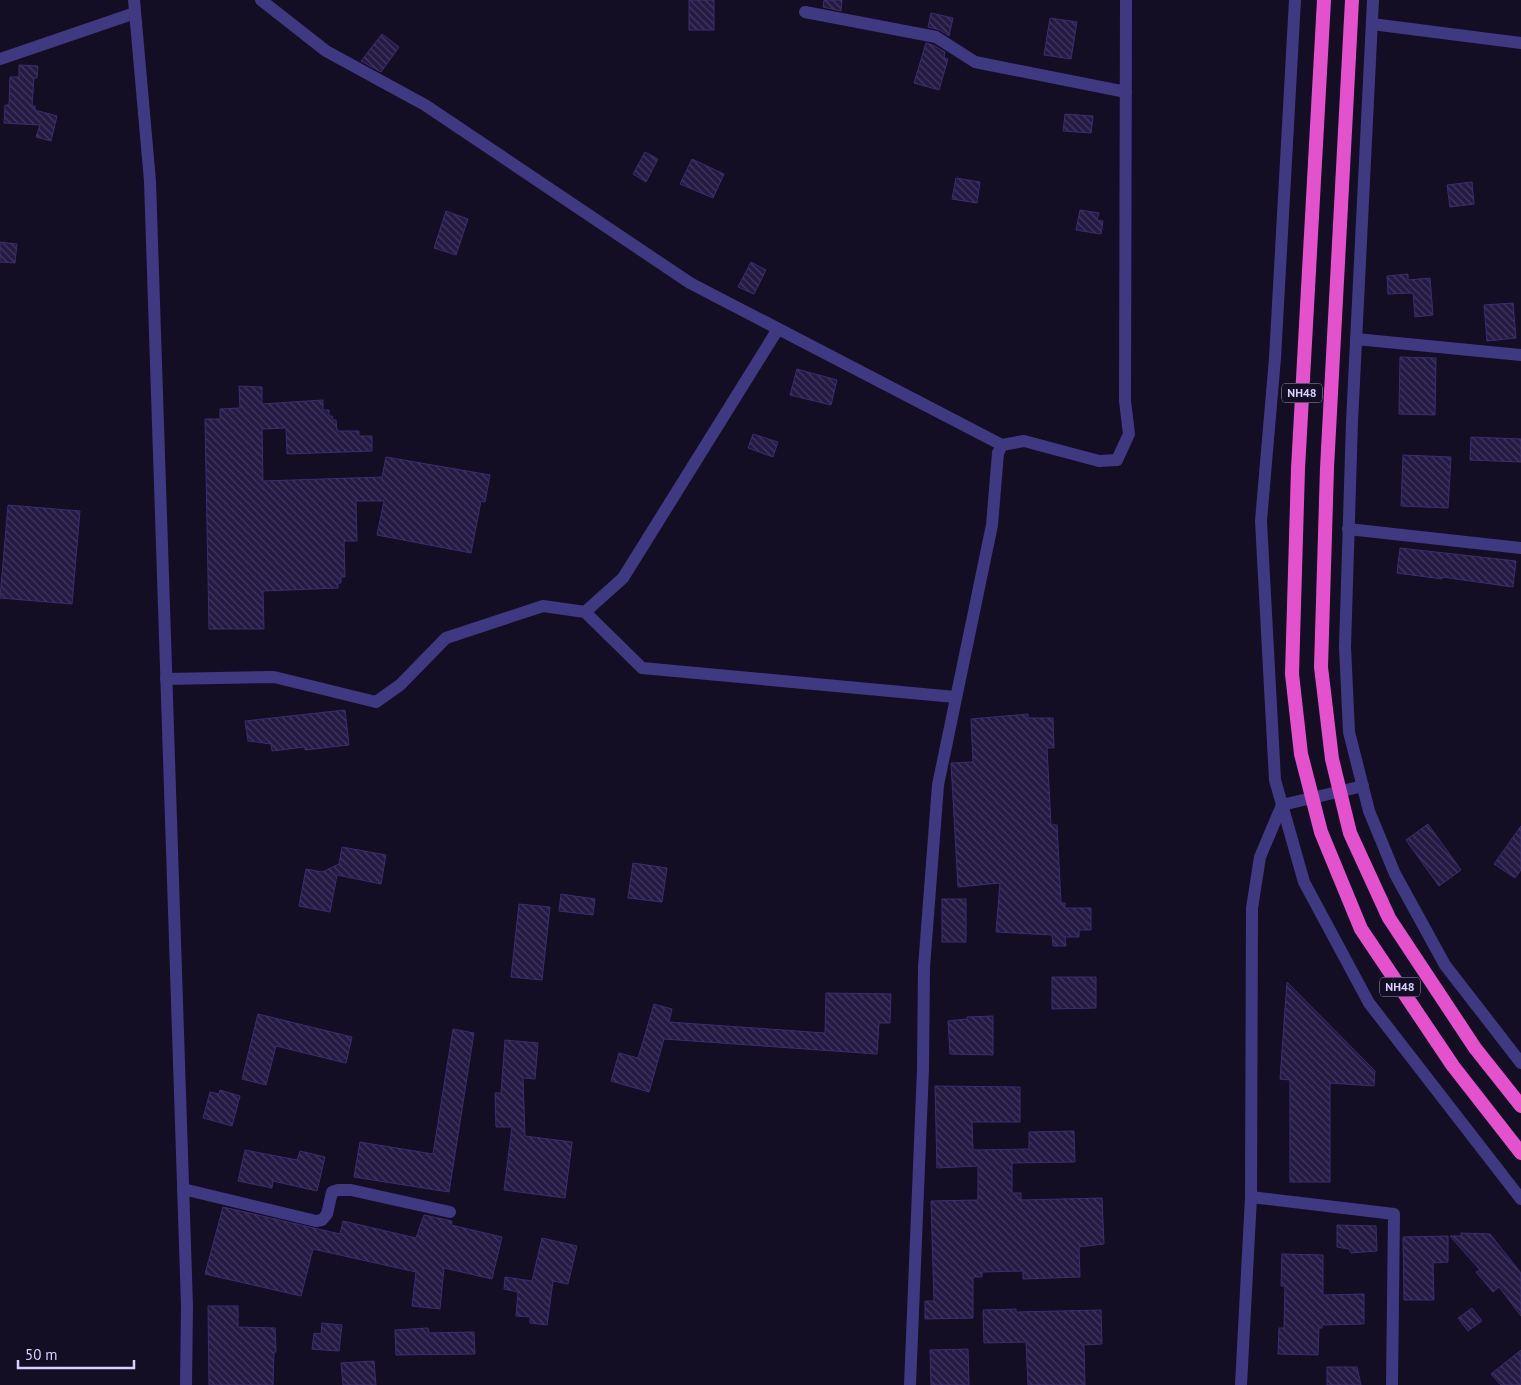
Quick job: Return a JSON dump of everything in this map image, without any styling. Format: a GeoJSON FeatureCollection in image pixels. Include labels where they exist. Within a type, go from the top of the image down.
{"type":"FeatureCollection","features":[{"type":"Feature","properties":{"kind":"highway","name":"NH48"},"geometry":{"type":"LineString","coordinates":[[1324,0],[1298,469],[1292,674],[1301,754],[1321,832],[1361,929],[1453,1066],[1521,1153]]}},
{"type":"Feature","properties":{"kind":"highway","name":"NH48"},"geometry":{"type":"LineString","coordinates":[[1352,0],[1327,468],[1321,667],[1332,759],[1350,833],[1389,918],[1475,1048],[1521,1106]]}},
{"type":"Feature","properties":{"kind":"street"},"geometry":{"type":"LineString","coordinates":[[261,0],[326,51],[425,105],[690,283],[1002,445],[1024,441],[1100,461],[1117,460],[1129,434],[1125,401],[1126,0]]}},
{"type":"Feature","properties":{"kind":"street"},"geometry":{"type":"LineString","coordinates":[[1295,0],[1276,358],[1261,521],[1275,780],[1304,882],[1369,1002],[1521,1199]]}},
{"type":"Feature","properties":{"kind":"street"},"geometry":{"type":"LineString","coordinates":[[1373,0],[1348,529],[1345,647],[1349,732],[1370,810],[1394,874],[1445,965],[1521,1063]]}},
{"type":"Feature","properties":{"kind":"street"},"geometry":{"type":"LineString","coordinates":[[0,59],[134,6],[150,181],[187,1306],[186,1385]]}},
{"type":"Feature","properties":{"kind":"street"},"geometry":{"type":"LineString","coordinates":[[805,12],[936,37],[974,62],[1126,92]]}},
{"type":"Feature","properties":{"kind":"street"},"geometry":{"type":"LineString","coordinates":[[1372,24],[1521,43]]}},
{"type":"Feature","properties":{"kind":"street"},"geometry":{"type":"LineString","coordinates":[[585,612],[623,578],[778,329]]}},
{"type":"Feature","properties":{"kind":"street"},"geometry":{"type":"LineString","coordinates":[[1356,339],[1521,355]]}},
{"type":"Feature","properties":{"kind":"street"},"geometry":{"type":"LineString","coordinates":[[910,1385],[923,1069],[924,967],[938,785],[992,525],[998,453],[1002,445]]}},
{"type":"Feature","properties":{"kind":"street"},"geometry":{"type":"LineString","coordinates":[[1348,529],[1521,548]]}},
{"type":"Feature","properties":{"kind":"street"},"geometry":{"type":"LineString","coordinates":[[166,679],[274,677],[376,702],[400,685],[446,638],[543,606],[585,612],[642,668],[955,697]]}},
{"type":"Feature","properties":{"kind":"street"},"geometry":{"type":"LineString","coordinates":[[1282,805],[1363,786]]}},
{"type":"Feature","properties":{"kind":"street"},"geometry":{"type":"LineString","coordinates":[[1241,1385],[1251,1197],[1252,908],[1260,856],[1282,805]]}},
{"type":"Feature","properties":{"kind":"street"},"geometry":{"type":"LineString","coordinates":[[183,1189],[316,1220],[322,1220],[327,1214],[332,1192],[338,1190],[351,1190],[450,1212]]}},
{"type":"Feature","properties":{"kind":"street"},"geometry":{"type":"LineString","coordinates":[[1251,1197],[1394,1214],[1392,1385]]}},
{"type":"Feature","properties":{"kind":"building"},"geometry":{"type":"Polygon","coordinates":[[[689,0],[714,0],[714,30],[689,30],[689,0]]]}},
{"type":"Feature","properties":{"kind":"building"},"geometry":{"type":"Polygon","coordinates":[[[824,0],[842,0],[841,11],[823,7],[824,0]]]}},
{"type":"Feature","properties":{"kind":"building"},"geometry":{"type":"Polygon","coordinates":[[[931,13],[953,18],[949,36],[940,30],[928,27],[931,13]]]}},
{"type":"Feature","properties":{"kind":"building"},"geometry":{"type":"Polygon","coordinates":[[[1050,18],[1077,22],[1071,59],[1044,55],[1050,18]]]}},
{"type":"Feature","properties":{"kind":"building"},"geometry":{"type":"Polygon","coordinates":[[[382,34],[399,47],[381,72],[361,61],[382,34]]]}},
{"type":"Feature","properties":{"kind":"building"},"geometry":{"type":"Polygon","coordinates":[[[926,43],[945,52],[944,58],[948,59],[939,90],[914,83],[926,43]]]}},
{"type":"Feature","properties":{"kind":"building"},"geometry":{"type":"Polygon","coordinates":[[[19,65],[38,66],[37,78],[34,78],[32,106],[35,106],[35,110],[57,116],[51,141],[36,137],[40,125],[4,123],[5,105],[9,105],[10,77],[19,77],[19,65]]]}},
{"type":"Feature","properties":{"kind":"building"},"geometry":{"type":"Polygon","coordinates":[[[1065,114],[1093,116],[1091,133],[1063,131],[1065,114]]]}},
{"type":"Feature","properties":{"kind":"building"},"geometry":{"type":"Polygon","coordinates":[[[645,152],[658,159],[646,182],[633,174],[645,152]]]}},
{"type":"Feature","properties":{"kind":"building"},"geometry":{"type":"Polygon","coordinates":[[[692,159],[724,174],[713,198],[680,184],[692,159]]]}},
{"type":"Feature","properties":{"kind":"building"},"geometry":{"type":"Polygon","coordinates":[[[956,178],[980,182],[977,203],[952,199],[956,178]]]}},
{"type":"Feature","properties":{"kind":"building"},"geometry":{"type":"Polygon","coordinates":[[[1472,182],[1474,204],[1450,207],[1447,185],[1472,182]]]}},
{"type":"Feature","properties":{"kind":"building"},"geometry":{"type":"Polygon","coordinates":[[[1080,210],[1099,213],[1097,220],[1103,221],[1101,234],[1076,230],[1080,210]]]}},
{"type":"Feature","properties":{"kind":"building"},"geometry":{"type":"Polygon","coordinates":[[[446,211],[468,219],[456,255],[434,248],[446,211]]]}},
{"type":"Feature","properties":{"kind":"building"},"geometry":{"type":"Polygon","coordinates":[[[0,242],[17,244],[15,263],[0,262],[0,242]]]}},
{"type":"Feature","properties":{"kind":"building"},"geometry":{"type":"Polygon","coordinates":[[[751,262],[766,270],[754,294],[738,287],[751,262]]]}},
{"type":"Feature","properties":{"kind":"building"},"geometry":{"type":"Polygon","coordinates":[[[1408,274],[1408,280],[1430,278],[1433,315],[1415,317],[1413,293],[1388,294],[1387,276],[1408,274]]]}},
{"type":"Feature","properties":{"kind":"building"},"geometry":{"type":"Polygon","coordinates":[[[1513,303],[1516,338],[1487,341],[1484,305],[1513,303]]]}},
{"type":"Feature","properties":{"kind":"building"},"geometry":{"type":"Polygon","coordinates":[[[1400,357],[1436,358],[1435,415],[1399,414],[1400,357]]]}},
{"type":"Feature","properties":{"kind":"building"},"geometry":{"type":"Polygon","coordinates":[[[797,369],[837,380],[831,405],[790,395],[797,369]]]}},
{"type":"Feature","properties":{"kind":"building"},"geometry":{"type":"Polygon","coordinates":[[[239,386],[262,387],[262,404],[323,400],[323,410],[329,410],[329,416],[336,420],[337,431],[359,431],[359,436],[372,436],[372,451],[287,454],[286,428],[262,429],[263,481],[382,477],[386,457],[490,475],[485,502],[481,501],[471,553],[377,535],[384,501],[356,501],[357,541],[344,541],[345,577],[341,577],[341,583],[338,583],[338,588],[263,591],[264,629],[209,629],[205,419],[220,419],[220,409],[240,408],[239,386]]]}},
{"type":"Feature","properties":{"kind":"building"},"geometry":{"type":"Polygon","coordinates":[[[753,434],[778,442],[773,457],[748,448],[753,434]]]}},
{"type":"Feature","properties":{"kind":"building"},"geometry":{"type":"Polygon","coordinates":[[[1471,437],[1521,439],[1521,462],[1470,460],[1471,437]]]}},
{"type":"Feature","properties":{"kind":"building"},"geometry":{"type":"Polygon","coordinates":[[[1403,455],[1451,457],[1448,508],[1401,506],[1403,455]]]}},
{"type":"Feature","properties":{"kind":"building"},"geometry":{"type":"Polygon","coordinates":[[[8,505],[80,511],[72,604],[0,598],[8,505]]]}},
{"type":"Feature","properties":{"kind":"building"},"geometry":{"type":"Polygon","coordinates":[[[1400,548],[1516,561],[1513,587],[1397,573],[1400,548]]]}},
{"type":"Feature","properties":{"kind":"building"},"geometry":{"type":"Polygon","coordinates":[[[345,710],[349,745],[305,750],[305,747],[272,751],[271,744],[248,741],[245,721],[345,710]]]}},
{"type":"Feature","properties":{"kind":"building"},"geometry":{"type":"Polygon","coordinates":[[[1028,714],[1028,718],[1053,718],[1054,748],[1047,748],[1051,825],[1057,825],[1061,903],[1065,903],[1065,908],[1091,908],[1091,930],[1079,930],[1079,937],[1065,937],[1066,946],[1053,946],[1052,935],[996,932],[1000,883],[958,887],[951,763],[973,762],[971,719],[1028,714]]]}},
{"type":"Feature","properties":{"kind":"building"},"geometry":{"type":"Polygon","coordinates":[[[1428,824],[1461,870],[1439,886],[1406,840],[1428,824]]]}},
{"type":"Feature","properties":{"kind":"building"},"geometry":{"type":"Polygon","coordinates":[[[1521,826],[1521,870],[1515,878],[1494,864],[1521,826]]]}},
{"type":"Feature","properties":{"kind":"building"},"geometry":{"type":"Polygon","coordinates":[[[342,847],[386,855],[381,884],[337,875],[330,912],[299,906],[306,869],[322,872],[339,864],[342,847]]]}},
{"type":"Feature","properties":{"kind":"building"},"geometry":{"type":"Polygon","coordinates":[[[633,863],[667,868],[662,902],[628,898],[633,863]]]}},
{"type":"Feature","properties":{"kind":"building"},"geometry":{"type":"Polygon","coordinates":[[[561,894],[595,899],[593,915],[559,911],[561,894]]]}},
{"type":"Feature","properties":{"kind":"building"},"geometry":{"type":"Polygon","coordinates":[[[942,899],[966,899],[966,942],[942,942],[942,899]]]}},
{"type":"Feature","properties":{"kind":"building"},"geometry":{"type":"Polygon","coordinates":[[[519,904],[550,907],[542,980],[511,977],[519,904]]]}},
{"type":"Feature","properties":{"kind":"building"},"geometry":{"type":"Polygon","coordinates":[[[1052,977],[1096,977],[1096,1008],[1052,1009],[1052,977]]]}},
{"type":"Feature","properties":{"kind":"building"},"geometry":{"type":"Polygon","coordinates":[[[1287,982],[1375,1071],[1374,1086],[1330,1083],[1330,1182],[1290,1182],[1290,1080],[1280,1079],[1287,982]]]}},
{"type":"Feature","properties":{"kind":"building"},"geometry":{"type":"Polygon","coordinates":[[[826,993],[891,994],[890,1023],[879,1023],[877,1054],[664,1039],[649,1092],[611,1081],[619,1053],[638,1058],[654,1004],[672,1009],[669,1022],[825,1033],[826,993]]]}},
{"type":"Feature","properties":{"kind":"building"},"geometry":{"type":"Polygon","coordinates":[[[258,1014],[352,1037],[346,1063],[276,1046],[266,1085],[242,1079],[258,1014]]]}},
{"type":"Feature","properties":{"kind":"building"},"geometry":{"type":"Polygon","coordinates":[[[993,1016],[993,1055],[950,1054],[948,1021],[967,1019],[967,1017],[993,1016]]]}},
{"type":"Feature","properties":{"kind":"building"},"geometry":{"type":"Polygon","coordinates":[[[453,1029],[474,1033],[449,1192],[354,1177],[360,1142],[433,1154],[453,1029]]]}},
{"type":"Feature","properties":{"kind":"building"},"geometry":{"type":"Polygon","coordinates":[[[505,1040],[538,1043],[535,1079],[523,1078],[525,1136],[572,1142],[565,1198],[504,1190],[512,1127],[496,1127],[495,1093],[501,1093],[505,1040]]]}},
{"type":"Feature","properties":{"kind":"building"},"geometry":{"type":"Polygon","coordinates":[[[935,1086],[1020,1087],[1020,1122],[972,1122],[973,1150],[1029,1149],[1029,1132],[1074,1131],[1075,1162],[1012,1163],[1012,1193],[1021,1193],[1021,1200],[1102,1198],[1104,1244],[1079,1247],[1080,1277],[1023,1279],[1023,1271],[982,1272],[982,1277],[973,1277],[973,1318],[925,1319],[925,1301],[934,1301],[931,1201],[978,1200],[978,1166],[937,1168],[935,1086]]]}},
{"type":"Feature","properties":{"kind":"building"},"geometry":{"type":"Polygon","coordinates":[[[220,1090],[240,1096],[232,1126],[203,1118],[210,1092],[219,1094],[220,1090]]]}},
{"type":"Feature","properties":{"kind":"building"},"geometry":{"type":"Polygon","coordinates":[[[245,1150],[297,1160],[300,1151],[325,1157],[317,1191],[273,1181],[272,1188],[238,1181],[245,1150]]]}},
{"type":"Feature","properties":{"kind":"building"},"geometry":{"type":"Polygon","coordinates":[[[223,1207],[340,1234],[343,1221],[416,1238],[424,1215],[452,1221],[451,1225],[502,1237],[492,1279],[444,1268],[440,1309],[412,1306],[416,1272],[313,1249],[301,1296],[205,1274],[223,1207]]]}},
{"type":"Feature","properties":{"kind":"building"},"geometry":{"type":"Polygon","coordinates":[[[1337,1225],[1376,1226],[1377,1251],[1351,1253],[1349,1249],[1337,1247],[1337,1225]]]}},
{"type":"Feature","properties":{"kind":"building"},"geometry":{"type":"Polygon","coordinates":[[[1461,1233],[1490,1234],[1521,1273],[1521,1316],[1499,1287],[1493,1292],[1476,1272],[1480,1270],[1450,1236],[1461,1236],[1461,1233]]]}},
{"type":"Feature","properties":{"kind":"building"},"geometry":{"type":"Polygon","coordinates":[[[1448,1236],[1448,1262],[1433,1263],[1434,1300],[1404,1300],[1403,1237],[1448,1236]]]}},
{"type":"Feature","properties":{"kind":"building"},"geometry":{"type":"Polygon","coordinates":[[[542,1238],[577,1246],[568,1284],[553,1281],[547,1325],[530,1323],[530,1317],[516,1316],[518,1292],[504,1289],[505,1277],[532,1281],[542,1238]]]}},
{"type":"Feature","properties":{"kind":"building"},"geometry":{"type":"Polygon","coordinates":[[[1282,1254],[1323,1255],[1323,1295],[1364,1294],[1364,1324],[1322,1325],[1322,1328],[1319,1328],[1318,1355],[1278,1354],[1279,1328],[1284,1328],[1285,1286],[1281,1286],[1282,1254]]]}},
{"type":"Feature","properties":{"kind":"building"},"geometry":{"type":"Polygon","coordinates":[[[208,1306],[238,1306],[238,1327],[275,1328],[276,1352],[274,1352],[273,1385],[209,1385],[208,1306]]]}},
{"type":"Feature","properties":{"kind":"building"},"geometry":{"type":"Polygon","coordinates":[[[1472,1308],[1482,1321],[1468,1331],[1458,1318],[1472,1308]]]}},
{"type":"Feature","properties":{"kind":"building"},"geometry":{"type":"Polygon","coordinates":[[[1016,1309],[1016,1312],[1101,1310],[1102,1344],[1084,1345],[1085,1385],[1028,1385],[1026,1342],[984,1343],[983,1310],[1016,1309]]]}},
{"type":"Feature","properties":{"kind":"building"},"geometry":{"type":"Polygon","coordinates":[[[322,1323],[342,1325],[339,1351],[312,1349],[314,1333],[321,1334],[322,1323]]]}},
{"type":"Feature","properties":{"kind":"building"},"geometry":{"type":"Polygon","coordinates":[[[428,1328],[429,1333],[474,1332],[475,1354],[396,1355],[395,1330],[428,1328]]]}},
{"type":"Feature","properties":{"kind":"building"},"geometry":{"type":"Polygon","coordinates":[[[968,1349],[969,1385],[931,1385],[930,1350],[968,1349]]]}},
{"type":"Feature","properties":{"kind":"building"},"geometry":{"type":"Polygon","coordinates":[[[1521,1350],[1521,1385],[1501,1385],[1491,1374],[1521,1350]]]}},
{"type":"Feature","properties":{"kind":"building"},"geometry":{"type":"Polygon","coordinates":[[[374,1361],[376,1385],[343,1385],[341,1363],[374,1361]]]}},
{"type":"Feature","properties":{"kind":"building"},"geometry":{"type":"Polygon","coordinates":[[[1327,1367],[1357,1367],[1361,1385],[1327,1385],[1327,1367]]]}}]}
